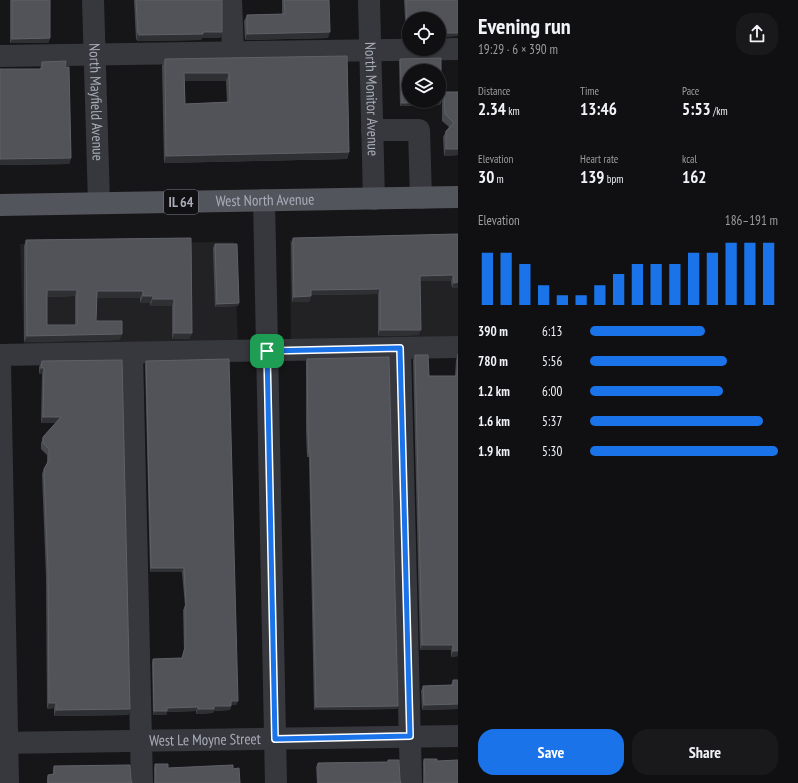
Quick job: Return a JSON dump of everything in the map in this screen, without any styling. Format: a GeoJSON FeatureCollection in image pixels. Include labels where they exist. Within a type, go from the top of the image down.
{"type":"FeatureCollection","features":[{"type":"Feature","properties":{"kind":"main road","name":"West North Avenue"},"geometry":{"type":"LineString","coordinates":[[0,205],[458,197]]}},
{"type":"Feature","properties":{"kind":"street","name":"North Mayfield Avenue"},"geometry":{"type":"LineString","coordinates":[[93,0],[99,203]]}},
{"type":"Feature","properties":{"kind":"street"},"geometry":{"type":"LineString","coordinates":[[231,0],[233,52]]}},
{"type":"Feature","properties":{"kind":"street","name":"North Monitor Avenue"},"geometry":{"type":"LineString","coordinates":[[369,0],[374,199]]}},
{"type":"Feature","properties":{"kind":"street"},"geometry":{"type":"LineString","coordinates":[[0,56],[458,49]]}},
{"type":"Feature","properties":{"kind":"street"},"geometry":{"type":"LineString","coordinates":[[372,130],[420,130],[421,198]]}},
{"type":"Feature","properties":{"kind":"street"},"geometry":{"type":"LineString","coordinates":[[264,200],[276,783]]}},
{"type":"Feature","properties":{"kind":"street"},"geometry":{"type":"LineString","coordinates":[[0,355],[458,347]]}},
{"type":"Feature","properties":{"kind":"street"},"geometry":{"type":"LineString","coordinates":[[400,348],[411,783]]}},
{"type":"Feature","properties":{"kind":"street"},"geometry":{"type":"LineString","coordinates":[[132,353],[142,783]]}},
{"type":"Feature","properties":{"kind":"street"},"geometry":{"type":"LineString","coordinates":[[0,363],[3,743],[8,783]]}},
{"type":"Feature","properties":{"kind":"street","name":"West Le Moyne Street"},"geometry":{"type":"LineString","coordinates":[[3,743],[458,736]]}},
{"type":"Feature","properties":{"kind":"shaded area"},"geometry":{"type":"Polygon","coordinates":[[[458,237],[458,340],[291,343],[290,240],[458,237]]]}},
{"type":"Feature","properties":{"kind":"shaded area"},"geometry":{"type":"Polygon","coordinates":[[[234,242],[238,344],[24,347],[20,244],[234,242]]]}},
{"type":"Feature","properties":{"kind":"building"},"geometry":{"type":"Polygon","coordinates":[[[12,0],[50,0],[50,38],[12,39],[12,0]]]}},
{"type":"Feature","properties":{"kind":"building"},"geometry":{"type":"Polygon","coordinates":[[[136,0],[222,0],[222,32],[203,32],[203,34],[139,35],[136,0]]]}},
{"type":"Feature","properties":{"kind":"building"},"geometry":{"type":"Polygon","coordinates":[[[284,0],[329,0],[330,32],[247,34],[247,15],[285,14],[284,0]]]}},
{"type":"Feature","properties":{"kind":"building"},"geometry":{"type":"Polygon","coordinates":[[[406,0],[458,0],[458,33],[446,33],[446,12],[406,12],[406,0]]]}},
{"type":"Feature","properties":{"kind":"building"},"geometry":{"type":"Polygon","coordinates":[[[347,56],[349,152],[166,156],[165,59],[347,56]],[[184,73],[185,104],[230,102],[229,73],[184,73]]]}},
{"type":"Feature","properties":{"kind":"building"},"geometry":{"type":"Polygon","coordinates":[[[441,58],[441,64],[402,64],[402,103],[400,59],[441,58]]]}},
{"type":"Feature","properties":{"kind":"building"},"geometry":{"type":"Polygon","coordinates":[[[66,61],[65,67],[69,67],[71,158],[0,159],[0,69],[42,69],[42,62],[66,61]]]}},
{"type":"Feature","properties":{"kind":"building"},"geometry":{"type":"Polygon","coordinates":[[[446,92],[458,92],[458,149],[446,149],[446,131],[454,123],[445,114],[446,92]]]}},
{"type":"Feature","properties":{"kind":"building"},"geometry":{"type":"Polygon","coordinates":[[[458,234],[458,282],[454,283],[453,275],[420,276],[421,330],[380,330],[380,289],[311,290],[311,296],[294,297],[293,238],[458,234]]]}},
{"type":"Feature","properties":{"kind":"building"},"geometry":{"type":"Polygon","coordinates":[[[191,238],[192,333],[174,333],[174,299],[153,299],[153,296],[143,296],[143,291],[97,291],[96,321],[122,321],[122,334],[27,336],[26,240],[191,238]],[[47,290],[47,325],[77,325],[77,290],[47,290]]]}},
{"type":"Feature","properties":{"kind":"building"},"geometry":{"type":"Polygon","coordinates":[[[215,244],[237,244],[239,303],[217,304],[215,244]]]}},
{"type":"Feature","properties":{"kind":"building"},"geometry":{"type":"Polygon","coordinates":[[[458,354],[458,651],[453,651],[453,645],[422,645],[415,355],[428,355],[429,376],[457,376],[458,354]]]}},
{"type":"Feature","properties":{"kind":"building"},"geometry":{"type":"Polygon","coordinates":[[[389,357],[398,706],[316,707],[307,359],[389,357]]]}},
{"type":"Feature","properties":{"kind":"building"},"geometry":{"type":"Polygon","coordinates":[[[229,359],[238,701],[231,701],[231,706],[214,706],[214,709],[198,709],[198,707],[167,708],[167,711],[154,711],[153,659],[182,658],[185,647],[186,606],[184,568],[151,568],[146,361],[229,359]]]}},
{"type":"Feature","properties":{"kind":"building"},"geometry":{"type":"Polygon","coordinates":[[[122,360],[130,709],[56,710],[56,703],[49,703],[48,571],[44,469],[49,460],[49,449],[43,443],[43,437],[61,417],[43,417],[44,368],[41,368],[42,361],[122,360]]]}},
{"type":"Feature","properties":{"kind":"building"},"geometry":{"type":"Polygon","coordinates":[[[453,680],[458,680],[458,704],[424,705],[423,686],[453,685],[453,680]]]}},
{"type":"Feature","properties":{"kind":"building"},"geometry":{"type":"Polygon","coordinates":[[[424,759],[437,759],[437,761],[458,760],[458,783],[424,783],[424,759]]]}},
{"type":"Feature","properties":{"kind":"building"},"geometry":{"type":"Polygon","coordinates":[[[388,760],[399,760],[401,783],[318,783],[318,763],[388,762],[388,760]]]}},
{"type":"Feature","properties":{"kind":"building"},"geometry":{"type":"Polygon","coordinates":[[[155,764],[168,764],[168,768],[233,765],[233,769],[239,768],[240,783],[155,783],[155,764]]]}},
{"type":"Feature","properties":{"kind":"building"},"geometry":{"type":"Polygon","coordinates":[[[130,765],[132,783],[48,783],[48,775],[54,774],[54,766],[130,765]]]}},
{"type":"Feature","properties":{"kind":"route"},"geometry":{"type":"LineString","coordinates":[[400,348],[410,736],[275,739],[267,351],[400,348]]}}]}
